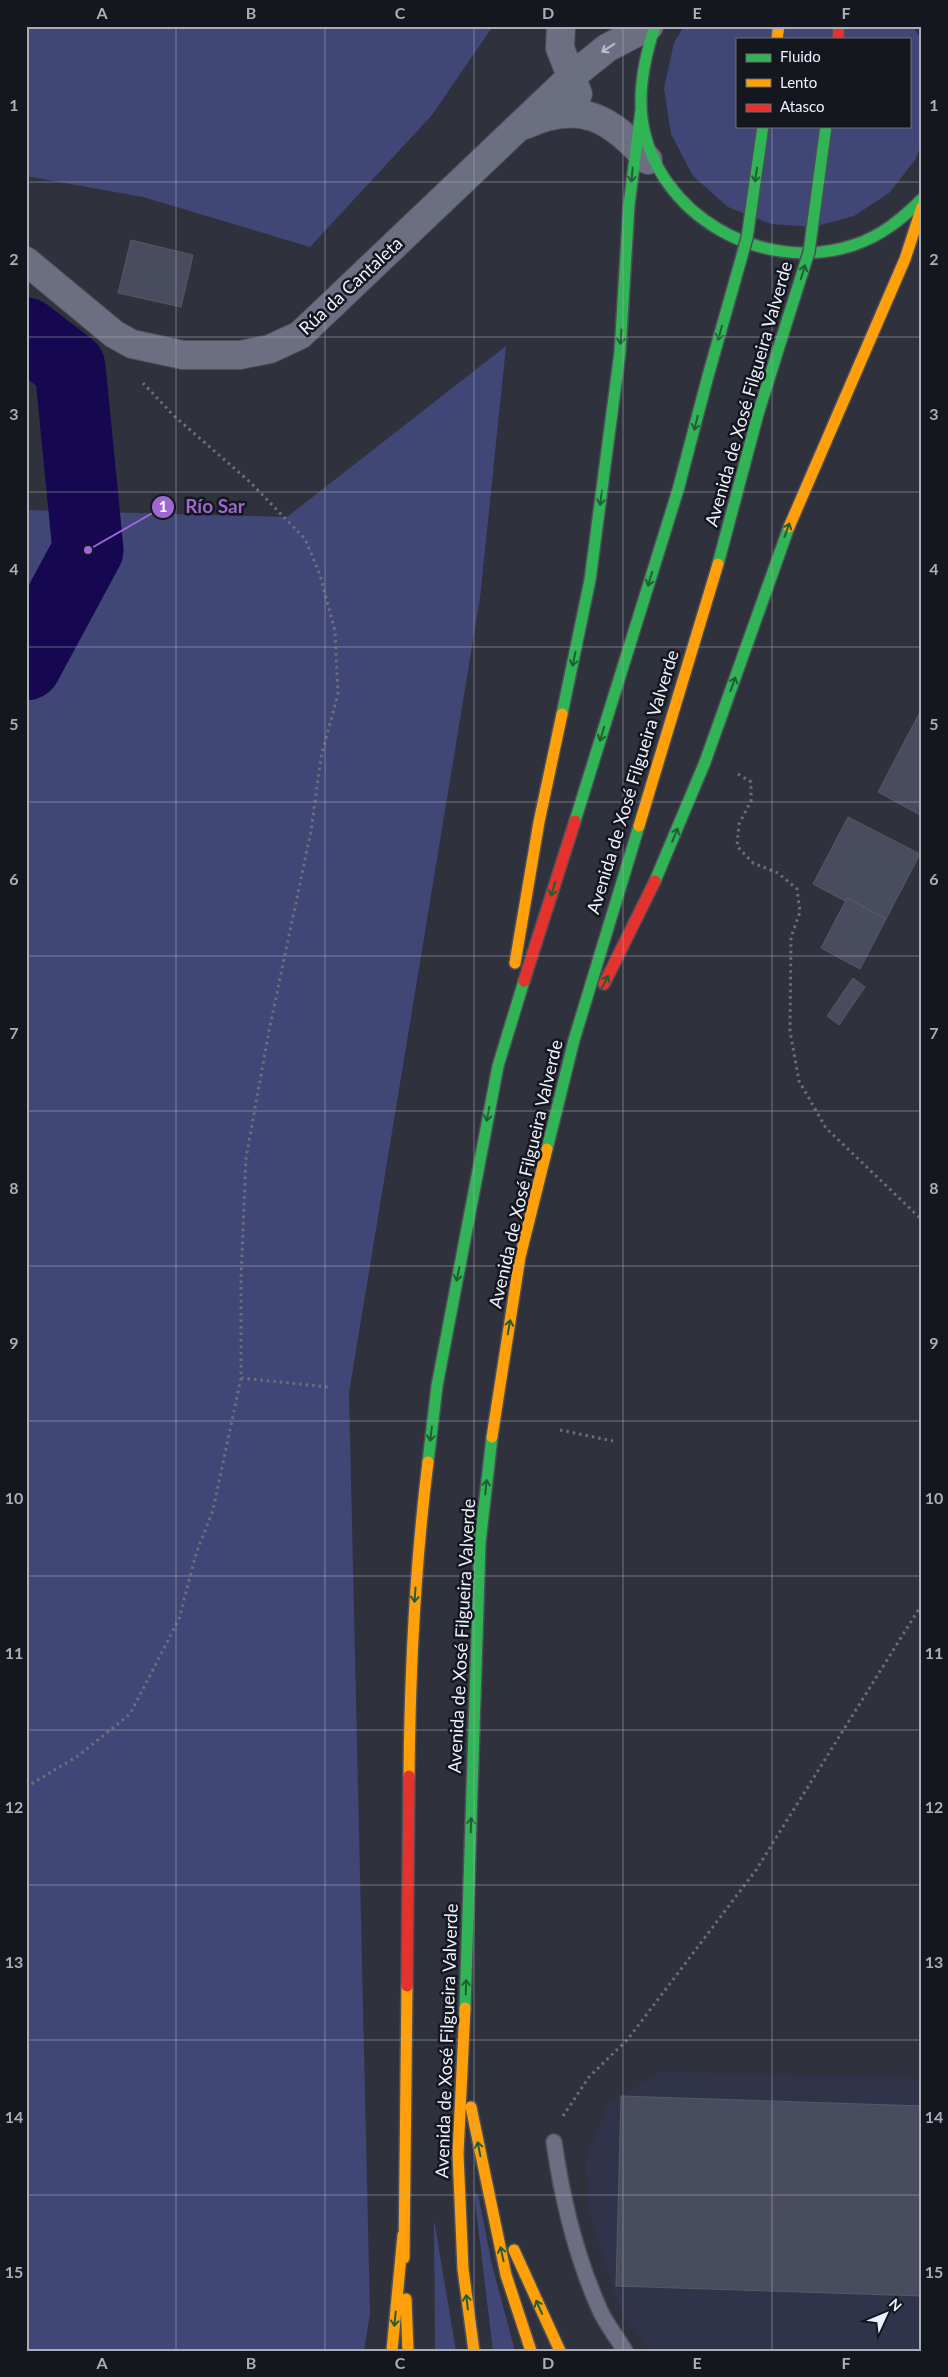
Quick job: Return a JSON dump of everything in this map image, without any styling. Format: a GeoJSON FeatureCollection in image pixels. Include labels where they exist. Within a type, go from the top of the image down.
{"type":"FeatureCollection","features":[{"type":"Feature","properties":{"kind":"main road"},"geometry":{"type":"LineString","coordinates":[[408,2351],[404,2235],[410,1670],[421,1518],[437,1386],[498,1066],[539,822],[590,580],[620,352],[635,145],[641,110],[641,84],[645,57],[655,26]]}},
{"type":"Feature","properties":{"kind":"main road"},"geometry":{"type":"LineString","coordinates":[[641,110],[654,159],[666,182],[686,205],[709,225],[735,240],[764,250],[794,255],[824,253],[853,246],[882,233],[905,216],[922,199]]}},
{"type":"Feature","properties":{"kind":"main road"},"geometry":{"type":"LineString","coordinates":[[498,1066],[678,490],[747,238],[763,128]]}},
{"type":"Feature","properties":{"kind":"main road","name":"Avenida de Xosé Filgueira Valverde"},"geometry":{"type":"LineString","coordinates":[[474,2351],[463,2269],[458,2154],[464,2036],[480,1543],[492,1437],[520,1257],[574,1040],[733,514],[758,414],[809,252],[826,128]]}},
{"type":"Feature","properties":{"kind":"main road"},"geometry":{"type":"LineString","coordinates":[[574,1040],[649,896],[705,762],[794,513],[917,242],[922,207]]}},
{"type":"Feature","properties":{"kind":"main road"},"geometry":{"type":"LineString","coordinates":[[882,233],[898,233],[917,242]]}},
{"type":"Feature","properties":{"kind":"main road"},"geometry":{"type":"LineString","coordinates":[[464,2036],[471,2108],[489,2196],[506,2275],[531,2351]]}},
{"type":"Feature","properties":{"kind":"main road"},"geometry":{"type":"LineString","coordinates":[[489,2196],[560,2351]]}},
{"type":"Feature","properties":{"kind":"main road"},"geometry":{"type":"LineString","coordinates":[[392,2351],[404,2235]]}},
{"type":"Feature","properties":{"kind":"street"},"geometry":{"type":"LineString","coordinates":[[561,26],[560,48],[587,114]]}},
{"type":"Feature","properties":{"kind":"street","name":"Rúa da Cantaleta"},"geometry":{"type":"LineString","coordinates":[[26,262],[107,328],[132,344],[183,355],[240,355],[270,349],[300,335],[571,77],[606,48],[649,26]]}},
{"type":"Feature","properties":{"kind":"street","name":"Rúa da Cantaleta"},"geometry":{"type":"LineString","coordinates":[[517,129],[537,120],[565,113],[587,114],[610,124],[623,133],[666,182]]}},
{"type":"Feature","properties":{"kind":"lane"},"geometry":{"type":"LineString","coordinates":[[554,2142],[560,2186],[582,2261],[599,2310],[625,2351]]}},
{"type":"Feature","properties":{"kind":"path"},"geometry":{"type":"LineString","coordinates":[[26,1787],[78,1756],[130,1714],[151,1677],[179,1619],[196,1554],[213,1510],[241,1378],[241,1279],[246,1158],[269,1031],[311,831],[321,757],[338,694],[335,631],[320,575],[305,539],[250,482],[152,395],[140,379],[132,344]]}},
{"type":"Feature","properties":{"kind":"path"},"geometry":{"type":"LineString","coordinates":[[732,770],[752,782],[751,801],[739,824],[737,846],[753,863],[778,873],[797,889],[800,912],[791,937],[790,1031],[799,1081],[826,1128],[922,1220]]}},
{"type":"Feature","properties":{"kind":"path"},"geometry":{"type":"LineString","coordinates":[[241,1378],[328,1387]]}},
{"type":"Feature","properties":{"kind":"path"},"geometry":{"type":"LineString","coordinates":[[560,1430],[613,1441]]}},
{"type":"Feature","properties":{"kind":"path"},"geometry":{"type":"LineString","coordinates":[[554,2142],[566,2110],[589,2077],[628,2038],[756,1870],[922,1604]]}},
{"type":"Feature","properties":{"kind":"shaded area"},"geometry":{"type":"Polygon","coordinates":[[[26,26],[493,26],[432,115],[310,247],[143,197],[26,176],[26,26]]]}},
{"type":"Feature","properties":{"kind":"shaded area"},"geometry":{"type":"Polygon","coordinates":[[[684,26],[913,26],[922,41],[922,143],[915,160],[889,193],[854,216],[813,227],[771,224],[728,207],[693,176],[671,134],[664,88],[674,43],[684,26]]]}},
{"type":"Feature","properties":{"kind":"shaded area"},"geometry":{"type":"Polygon","coordinates":[[[506,346],[480,598],[349,1393],[370,2314],[364,2351],[26,2351],[26,510],[287,517],[506,346]]]}},
{"type":"Feature","properties":{"kind":"shaded area"},"geometry":{"type":"Polygon","coordinates":[[[661,2072],[899,2077],[922,2080],[922,2351],[650,2351],[621,2313],[588,2210],[586,2159],[608,2103],[661,2072]]]}},
{"type":"Feature","properties":{"kind":"shaded area"},"geometry":{"type":"Polygon","coordinates":[[[474,2193],[478,2194],[492,2265],[515,2351],[493,2351],[474,2193]]]}},
{"type":"Feature","properties":{"kind":"shaded area"},"geometry":{"type":"Polygon","coordinates":[[[434,2220],[456,2351],[435,2351],[434,2220]]]}},
{"type":"Feature","properties":{"kind":"building"},"geometry":{"type":"Polygon","coordinates":[[[131,240],[193,255],[181,307],[118,293],[131,240]]]}},
{"type":"Feature","properties":{"kind":"building"},"geometry":{"type":"Polygon","coordinates":[[[922,710],[922,816],[878,792],[922,710]]]}},
{"type":"Feature","properties":{"kind":"building"},"geometry":{"type":"Polygon","coordinates":[[[848,817],[920,854],[886,919],[847,898],[845,901],[813,884],[848,817]]]}},
{"type":"Feature","properties":{"kind":"building"},"geometry":{"type":"Polygon","coordinates":[[[847,898],[886,919],[860,969],[821,948],[847,898]]]}},
{"type":"Feature","properties":{"kind":"building"},"geometry":{"type":"Polygon","coordinates":[[[853,978],[865,987],[839,1025],[827,1016],[853,978]]]}},
{"type":"Feature","properties":{"kind":"building"},"geometry":{"type":"Polygon","coordinates":[[[621,2096],[922,2106],[922,2296],[616,2286],[621,2096]]]}},
{"type":"Feature","properties":{"kind":"waterway"},"geometry":{"type":"LineString","coordinates":[[26,333],[70,367],[88,550],[26,665]]}},
{"type":"Feature","properties":{"kind":"traffic: fast"},"geometry":{"type":"LineString","coordinates":[[655,26],[645,60],[641,95],[642,119],[651,153],[668,184],[691,209],[719,230],[751,244],[784,252],[819,252],[854,245],[873,237],[899,220],[922,199]]}},
{"type":"Feature","properties":{"kind":"traffic: fast"},"geometry":{"type":"LineString","coordinates":[[562,714],[590,580],[620,352],[629,205],[641,110]]}},
{"type":"Feature","properties":{"kind":"traffic: fast"},"geometry":{"type":"LineString","coordinates":[[708,376],[747,238],[763,128]]}},
{"type":"Feature","properties":{"kind":"traffic: fast"},"geometry":{"type":"LineString","coordinates":[[788,318],[809,252],[826,128]]}},
{"type":"Feature","properties":{"kind":"traffic: fast"},"geometry":{"type":"LineString","coordinates":[[718,564],[758,414],[788,318]]}},
{"type":"Feature","properties":{"kind":"traffic: fast"},"geometry":{"type":"LineString","coordinates":[[575,821],[678,490],[708,376]]}},
{"type":"Feature","properties":{"kind":"traffic: fast"},"geometry":{"type":"LineString","coordinates":[[655,881],[705,762],[789,527]]}},
{"type":"Feature","properties":{"kind":"traffic: fast"},"geometry":{"type":"LineString","coordinates":[[547,1149],[574,1040],[639,826]]}},
{"type":"Feature","properties":{"kind":"traffic: fast"},"geometry":{"type":"LineString","coordinates":[[428,1462],[437,1386],[498,1066],[524,981]]}},
{"type":"Feature","properties":{"kind":"traffic: fast"},"geometry":{"type":"LineString","coordinates":[[465,2008],[480,1543],[492,1437]]}},
{"type":"Feature","properties":{"kind":"traffic: slow"},"geometry":{"type":"LineString","coordinates":[[777,38],[779,26]]}},
{"type":"Feature","properties":{"kind":"traffic: slow"},"geometry":{"type":"LineString","coordinates":[[789,527],[905,259],[922,207]]}},
{"type":"Feature","properties":{"kind":"traffic: slow"},"geometry":{"type":"LineString","coordinates":[[639,826],[718,564]]}},
{"type":"Feature","properties":{"kind":"traffic: slow"},"geometry":{"type":"LineString","coordinates":[[515,963],[539,822],[562,714]]}},
{"type":"Feature","properties":{"kind":"traffic: slow"},"geometry":{"type":"LineString","coordinates":[[492,1437],[520,1257],[547,1149]]}},
{"type":"Feature","properties":{"kind":"traffic: slow"},"geometry":{"type":"LineString","coordinates":[[409,1776],[414,1619],[428,1462]]}},
{"type":"Feature","properties":{"kind":"traffic: slow"},"geometry":{"type":"LineString","coordinates":[[404,2258],[407,1986]]}},
{"type":"Feature","properties":{"kind":"traffic: slow"},"geometry":{"type":"LineString","coordinates":[[465,2008],[458,2154],[463,2269],[474,2351]]}},
{"type":"Feature","properties":{"kind":"traffic: slow"},"geometry":{"type":"LineString","coordinates":[[471,2107],[506,2275],[531,2351]]}},
{"type":"Feature","properties":{"kind":"traffic: slow"},"geometry":{"type":"LineString","coordinates":[[392,2351],[403,2235]]}},
{"type":"Feature","properties":{"kind":"traffic: slow"},"geometry":{"type":"LineString","coordinates":[[514,2250],[560,2351]]}},
{"type":"Feature","properties":{"kind":"traffic: slow"},"geometry":{"type":"LineString","coordinates":[[406,2299],[408,2351]]}},
{"type":"Feature","properties":{"kind":"traffic: jam"},"geometry":{"type":"LineString","coordinates":[[838,38],[839,26]]}},
{"type":"Feature","properties":{"kind":"traffic: jam"},"geometry":{"type":"LineString","coordinates":[[524,981],[575,821]]}},
{"type":"Feature","properties":{"kind":"traffic: jam"},"geometry":{"type":"LineString","coordinates":[[604,984],[655,881]]}},
{"type":"Feature","properties":{"kind":"traffic: jam"},"geometry":{"type":"LineString","coordinates":[[407,1986],[409,1776]]}},
{"type":"Feature","properties":{"kind":"place","name":"Río Sar"},"geometry":{"type":"Point","coordinates":[88,550]}}]}
